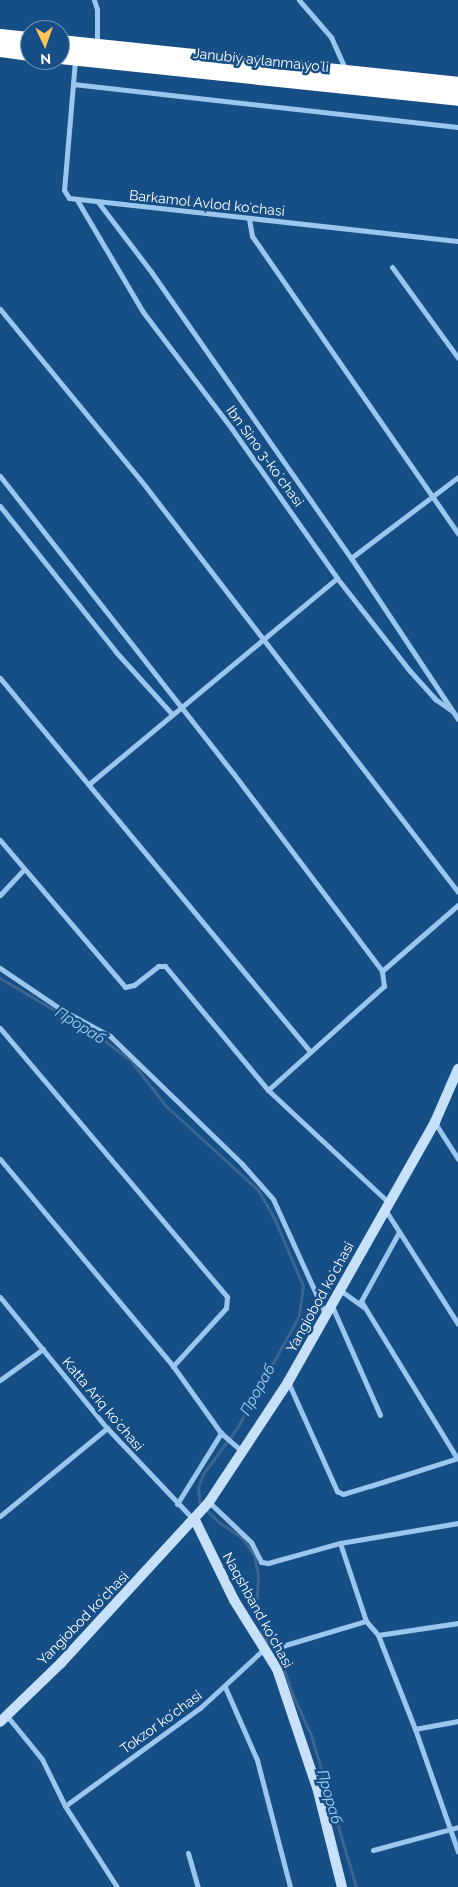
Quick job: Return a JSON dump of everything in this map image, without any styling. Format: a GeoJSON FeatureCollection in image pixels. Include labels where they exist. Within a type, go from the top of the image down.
{"type":"FeatureCollection","features":[{"type":"Feature","properties":{"kind":"highway"},"geometry":{"type":"LineString","coordinates":[[0,36],[20,38]]}},
{"type":"Feature","properties":{"kind":"highway","name":"Janubiy aylanma yoʻli"},"geometry":{"type":"LineString","coordinates":[[70,43],[458,84]]}},
{"type":"Feature","properties":{"kind":"highway"},"geometry":{"type":"LineString","coordinates":[[0,50],[20,51]]}},
{"type":"Feature","properties":{"kind":"highway","name":"Janubiy aylanma yoʻli"},"geometry":{"type":"LineString","coordinates":[[70,56],[458,98]]}},
{"type":"Feature","properties":{"kind":"street"},"geometry":{"type":"LineString","coordinates":[[94,0],[97,9],[97,46]]}},
{"type":"Feature","properties":{"kind":"street"},"geometry":{"type":"LineString","coordinates":[[299,0],[331,37],[347,72]]}},
{"type":"Feature","properties":{"kind":"street"},"geometry":{"type":"LineString","coordinates":[[70,70],[72,84],[64,190],[69,198],[77,200]]}},
{"type":"Feature","properties":{"kind":"street"},"geometry":{"type":"LineString","coordinates":[[72,84],[458,127]]}},
{"type":"Feature","properties":{"kind":"street","name":"Barkamol Avlod koʻchasi"},"geometry":{"type":"LineString","coordinates":[[77,200],[458,241]]}},
{"type":"Feature","properties":{"kind":"street","name":"Ibn Sino 3-koʼchasi"},"geometry":{"type":"LineString","coordinates":[[77,200],[143,312],[232,429],[337,578],[410,671],[435,699],[452,712]]}},
{"type":"Feature","properties":{"kind":"street","name":"Ibn Sino 3-koʼchasi"},"geometry":{"type":"LineString","coordinates":[[98,202],[152,273],[351,558],[458,719]]}},
{"type":"Feature","properties":{"kind":"street"},"geometry":{"type":"LineString","coordinates":[[249,219],[252,236],[458,534]]}},
{"type":"Feature","properties":{"kind":"street"},"geometry":{"type":"LineString","coordinates":[[392,267],[458,358]]}},
{"type":"Feature","properties":{"kind":"street"},"geometry":{"type":"LineString","coordinates":[[0,309],[146,487],[458,892]]}},
{"type":"Feature","properties":{"kind":"street"},"geometry":{"type":"LineString","coordinates":[[0,476],[382,971],[384,986],[268,1090]]}},
{"type":"Feature","properties":{"kind":"street"},"geometry":{"type":"LineString","coordinates":[[351,558],[458,477]]}},
{"type":"Feature","properties":{"kind":"street"},"geometry":{"type":"LineString","coordinates":[[0,506],[116,652],[172,714]]}},
{"type":"Feature","properties":{"kind":"street"},"geometry":{"type":"LineString","coordinates":[[89,784],[262,638],[337,578]]}},
{"type":"Feature","properties":{"kind":"street"},"geometry":{"type":"LineString","coordinates":[[0,678],[311,1052]]}},
{"type":"Feature","properties":{"kind":"street"},"geometry":{"type":"LineString","coordinates":[[0,840],[125,987],[134,985],[158,966],[165,966],[268,1090],[387,1206],[399,1232],[458,1324]]}},
{"type":"Feature","properties":{"kind":"street"},"geometry":{"type":"LineString","coordinates":[[0,895],[24,870]]}},
{"type":"Feature","properties":{"kind":"street"},"geometry":{"type":"LineString","coordinates":[[382,971],[458,905]]}},
{"type":"Feature","properties":{"kind":"street"},"geometry":{"type":"LineString","coordinates":[[0,968],[62,1010],[110,1036],[242,1164],[273,1199],[326,1316]]}},
{"type":"Feature","properties":{"kind":"street"},"geometry":{"type":"LineString","coordinates":[[0,1028],[227,1297],[226,1308],[173,1366]]}},
{"type":"Feature","properties":{"kind":"street","name":"Yangiobod koʻchasi"},"geometry":{"type":"LineString","coordinates":[[3,1719],[195,1520],[210,1502],[288,1382],[326,1316],[435,1122],[458,1069]]}},
{"type":"Feature","properties":{"kind":"street"},"geometry":{"type":"LineString","coordinates":[[435,1122],[458,1159]]}},
{"type":"Feature","properties":{"kind":"street"},"geometry":{"type":"LineString","coordinates":[[0,1159],[173,1366],[221,1433],[243,1452]]}},
{"type":"Feature","properties":{"kind":"street"},"geometry":{"type":"LineString","coordinates":[[363,1307],[363,1294],[399,1232]]}},
{"type":"Feature","properties":{"kind":"street"},"geometry":{"type":"LineString","coordinates":[[288,1382],[337,1491],[343,1494],[457,1458],[363,1307],[340,1290]]}},
{"type":"Feature","properties":{"kind":"street","name":"Katta Ariq koʻchasi"},"geometry":{"type":"LineString","coordinates":[[0,1297],[107,1428],[177,1504],[195,1520]]}},
{"type":"Feature","properties":{"kind":"street"},"geometry":{"type":"LineString","coordinates":[[332,1305],[380,1415]]}},
{"type":"Feature","properties":{"kind":"street"},"geometry":{"type":"LineString","coordinates":[[0,1380],[43,1349]]}},
{"type":"Feature","properties":{"kind":"street"},"geometry":{"type":"LineString","coordinates":[[0,1516],[107,1428]]}},
{"type":"Feature","properties":{"kind":"street"},"geometry":{"type":"LineString","coordinates":[[177,1504],[221,1433]]}},
{"type":"Feature","properties":{"kind":"street"},"geometry":{"type":"LineString","coordinates":[[210,1502],[251,1542],[261,1562],[278,1562],[340,1543],[458,1523]]}},
{"type":"Feature","properties":{"kind":"street","name":"Naqshband ko'chasi"},"geometry":{"type":"LineString","coordinates":[[195,1520],[234,1600],[277,1669],[318,1791],[342,1887]]}},
{"type":"Feature","properties":{"kind":"street"},"geometry":{"type":"LineString","coordinates":[[340,1543],[366,1621],[378,1636],[415,1728],[458,1852]]}},
{"type":"Feature","properties":{"kind":"street"},"geometry":{"type":"LineString","coordinates":[[282,1646],[366,1621]]}},
{"type":"Feature","properties":{"kind":"street"},"geometry":{"type":"LineString","coordinates":[[378,1636],[458,1623]]}},
{"type":"Feature","properties":{"kind":"street","name":"Tokzor koʻchasi"},"geometry":{"type":"LineString","coordinates":[[65,1806],[225,1687],[264,1649]]}},
{"type":"Feature","properties":{"kind":"street"},"geometry":{"type":"LineString","coordinates":[[225,1687],[257,1760],[290,1887]]}},
{"type":"Feature","properties":{"kind":"street"},"geometry":{"type":"LineString","coordinates":[[3,1719],[42,1759],[65,1806],[117,1887]]}},
{"type":"Feature","properties":{"kind":"street"},"geometry":{"type":"LineString","coordinates":[[415,1728],[458,1721]]}},
{"type":"Feature","properties":{"kind":"street"},"geometry":{"type":"LineString","coordinates":[[373,1850],[458,1826]]}},
{"type":"Feature","properties":{"kind":"street"},"geometry":{"type":"LineString","coordinates":[[188,1853],[198,1887]]}},
{"type":"Feature","properties":{"kind":"waterway","name":"Прораб"},"geometry":{"type":"LineString","coordinates":[[0,978],[101,1038],[131,1061],[166,1106],[258,1190],[275,1220],[303,1286],[299,1316],[237,1428],[203,1474],[198,1488],[200,1504],[220,1523],[242,1538],[254,1555],[258,1575],[256,1611],[263,1636],[280,1658],[293,1696],[311,1735],[356,1887]]}}]}
